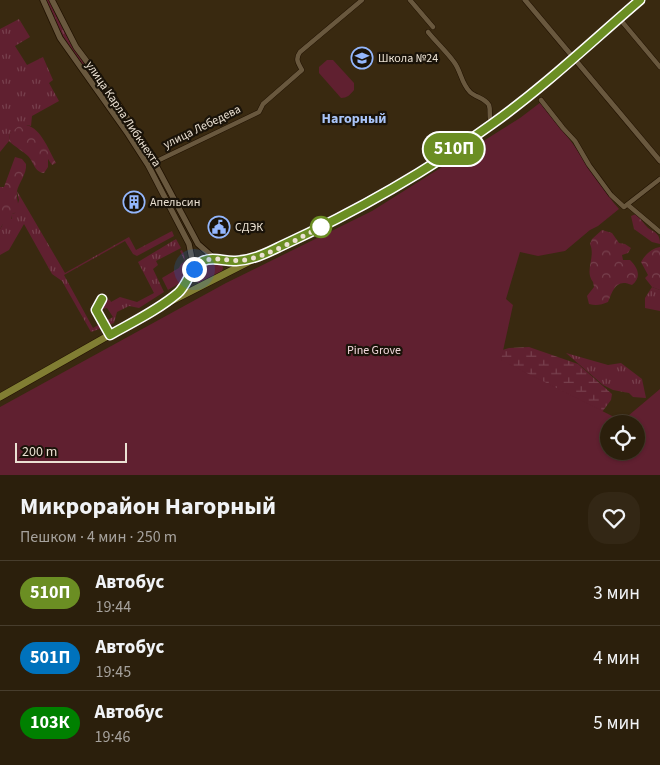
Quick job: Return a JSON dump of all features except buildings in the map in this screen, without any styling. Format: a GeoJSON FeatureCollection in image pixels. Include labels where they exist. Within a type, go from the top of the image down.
{"type":"FeatureCollection","features":[{"type":"Feature","properties":{"kind":"main road","name":"улица Карла Либкнехта"},"geometry":{"type":"LineString","coordinates":[[43,0],[60,38],[128,134],[148,166],[189,244],[192,272]]}},
{"type":"Feature","properties":{"kind":"main road","name":"улица Карла Либкнехта"},"geometry":{"type":"LineString","coordinates":[[52,0],[76,47],[112,95],[155,162],[196,240],[205,251],[218,259]]}},
{"type":"Feature","properties":{"kind":"main road"},"geometry":{"type":"LineString","coordinates":[[0,396],[150,312],[366,202],[464,143],[492,124],[640,0]]}},
{"type":"Feature","properties":{"kind":"main road"},"geometry":{"type":"LineString","coordinates":[[148,166],[155,162]]}},
{"type":"Feature","properties":{"kind":"main road"},"geometry":{"type":"LineString","coordinates":[[150,312],[177,294],[192,272],[203,261],[218,259],[234,261],[258,257]]}},
{"type":"Feature","properties":{"kind":"main road"},"geometry":{"type":"LineString","coordinates":[[218,259],[226,267],[223,275]]}},
{"type":"Feature","properties":{"kind":"main road"},"geometry":{"type":"LineString","coordinates":[[192,272],[195,284],[202,286]]}},
{"type":"Feature","properties":{"kind":"street","name":"улица Лебедева"},"geometry":{"type":"LineString","coordinates":[[155,162],[259,112],[263,104],[302,70],[297,62],[297,57],[307,46],[362,0]]}},
{"type":"Feature","properties":{"kind":"street"},"geometry":{"type":"LineString","coordinates":[[410,0],[433,27]]}},
{"type":"Feature","properties":{"kind":"street"},"geometry":{"type":"LineString","coordinates":[[525,0],[660,161]]}},
{"type":"Feature","properties":{"kind":"street"},"geometry":{"type":"LineString","coordinates":[[619,18],[660,67]]}},
{"type":"Feature","properties":{"kind":"street"},"geometry":{"type":"LineString","coordinates":[[428,32],[454,62],[464,84],[472,94],[485,100],[489,106],[492,124]]}},
{"type":"Feature","properties":{"kind":"street"},"geometry":{"type":"LineString","coordinates":[[541,100],[575,141],[610,195],[660,232]]}},
{"type":"Feature","properties":{"kind":"street"},"geometry":{"type":"LineString","coordinates":[[626,206],[660,178]]}},
{"type":"Feature","properties":{"kind":"green space"},"geometry":{"type":"Polygon","coordinates":[[[46,0],[49,0],[82,61],[148,156],[146,157],[130,131],[75,56],[57,26],[46,0]]]}},
{"type":"Feature","properties":{"kind":"green space"},"geometry":{"type":"Polygon","coordinates":[[[19,19],[30,37],[15,46],[27,65],[43,57],[53,80],[49,83],[59,101],[32,116],[31,126],[27,125],[10,133],[9,141],[0,152],[0,29],[19,19]]]}},
{"type":"Feature","properties":{"kind":"green space"},"geometry":{"type":"Polygon","coordinates":[[[327,60],[333,60],[354,83],[354,90],[347,97],[341,98],[319,73],[319,67],[327,60]]]}},
{"type":"Feature","properties":{"kind":"green space","name":"Pine Grove"},"geometry":{"type":"Polygon","coordinates":[[[541,102],[619,209],[565,251],[538,256],[520,252],[506,299],[513,305],[501,360],[610,415],[600,415],[600,460],[645,460],[645,415],[629,415],[660,389],[660,475],[0,475],[0,407],[226,283],[372,211],[520,118],[541,102]]]}},
{"type":"Feature","properties":{"kind":"green space"},"geometry":{"type":"Polygon","coordinates":[[[20,125],[27,125],[38,132],[56,163],[52,165],[48,159],[48,167],[44,173],[38,171],[30,158],[9,141],[10,133],[20,125]]]}},
{"type":"Feature","properties":{"kind":"green space"},"geometry":{"type":"Polygon","coordinates":[[[15,157],[22,159],[26,164],[17,191],[18,209],[17,212],[12,214],[11,220],[5,216],[0,229],[0,187],[4,187],[15,157]]]}},
{"type":"Feature","properties":{"kind":"green space"},"geometry":{"type":"Polygon","coordinates":[[[17,191],[65,273],[129,237],[136,250],[172,231],[174,236],[137,256],[133,254],[125,241],[64,275],[93,328],[100,324],[102,328],[91,332],[62,281],[52,274],[24,224],[9,250],[0,255],[0,229],[4,215],[12,219],[11,214],[15,213],[19,200],[17,191]]]}},
{"type":"Feature","properties":{"kind":"green space"},"geometry":{"type":"Polygon","coordinates":[[[636,214],[648,228],[657,234],[660,244],[652,242],[634,229],[631,216],[636,214]]]}},
{"type":"Feature","properties":{"kind":"green space"},"geometry":{"type":"Polygon","coordinates":[[[602,230],[612,233],[619,243],[631,248],[628,253],[622,255],[623,260],[630,260],[637,269],[638,276],[632,285],[622,283],[616,286],[608,302],[594,305],[589,304],[587,296],[594,287],[590,273],[592,254],[590,244],[592,239],[602,230]]]}},
{"type":"Feature","properties":{"kind":"green space"},"geometry":{"type":"Polygon","coordinates":[[[176,239],[181,248],[156,261],[158,265],[153,269],[164,292],[139,308],[129,306],[117,312],[114,323],[109,325],[106,321],[113,317],[107,308],[103,309],[104,298],[111,302],[120,297],[137,302],[154,293],[138,262],[176,239]]]}},
{"type":"Feature","properties":{"kind":"green space"},"geometry":{"type":"Polygon","coordinates":[[[660,247],[660,290],[652,287],[645,278],[648,275],[641,262],[649,252],[660,247]]]}},
{"type":"Feature","properties":{"kind":"green space"},"geometry":{"type":"Polygon","coordinates":[[[182,250],[185,258],[185,261],[180,251],[182,250]]]}},
{"type":"Feature","properties":{"kind":"green space"},"geometry":{"type":"Polygon","coordinates":[[[185,261],[185,272],[181,281],[168,290],[162,278],[179,268],[185,261]]]}},
{"type":"Feature","properties":{"kind":"green space"},"geometry":{"type":"Polygon","coordinates":[[[210,262],[217,262],[223,267],[222,272],[200,284],[198,283],[195,277],[198,269],[210,262]]]}},
{"type":"Feature","properties":{"kind":"green space"},"geometry":{"type":"Polygon","coordinates":[[[652,287],[660,290],[660,311],[645,308],[645,298],[652,287]]]}},
{"type":"Feature","properties":{"kind":"green space"},"geometry":{"type":"Polygon","coordinates":[[[529,347],[578,364],[612,394],[611,400],[585,435],[456,364],[509,348],[529,347]]]}},
{"type":"Feature","properties":{"kind":"green space"},"geometry":{"type":"Polygon","coordinates":[[[566,353],[608,365],[621,363],[642,379],[646,398],[633,397],[629,393],[613,390],[603,385],[566,353]]]}},
{"type":"Feature","properties":{"kind":"bus line","name":"510П"},"geometry":{"type":"LineString","coordinates":[[102,299],[100,306],[96,310],[110,335],[177,294],[197,265],[203,261],[214,258],[234,261],[258,257],[366,202],[408,178],[492,124],[553,75],[640,0]]}},
{"type":"Feature","properties":{"kind":"place","name":"Школа №24"},"geometry":{"type":"Point","coordinates":[362,58]}},
{"type":"Feature","properties":{"kind":"place","name":"Апельсин"},"geometry":{"type":"Point","coordinates":[134,202]}},
{"type":"Feature","properties":{"kind":"place","name":"СДЭК"},"geometry":{"type":"Point","coordinates":[219,227]}},
{"type":"Feature","properties":{"kind":"district","name":"Нагорный"},"geometry":{"type":"Point","coordinates":[354,119]}},
{"type":"Feature","properties":{"kind":"route"},"geometry":{"type":"LineString","coordinates":[[194,269],[203,261],[214,258],[234,261],[258,257],[321,227]]}}]}
